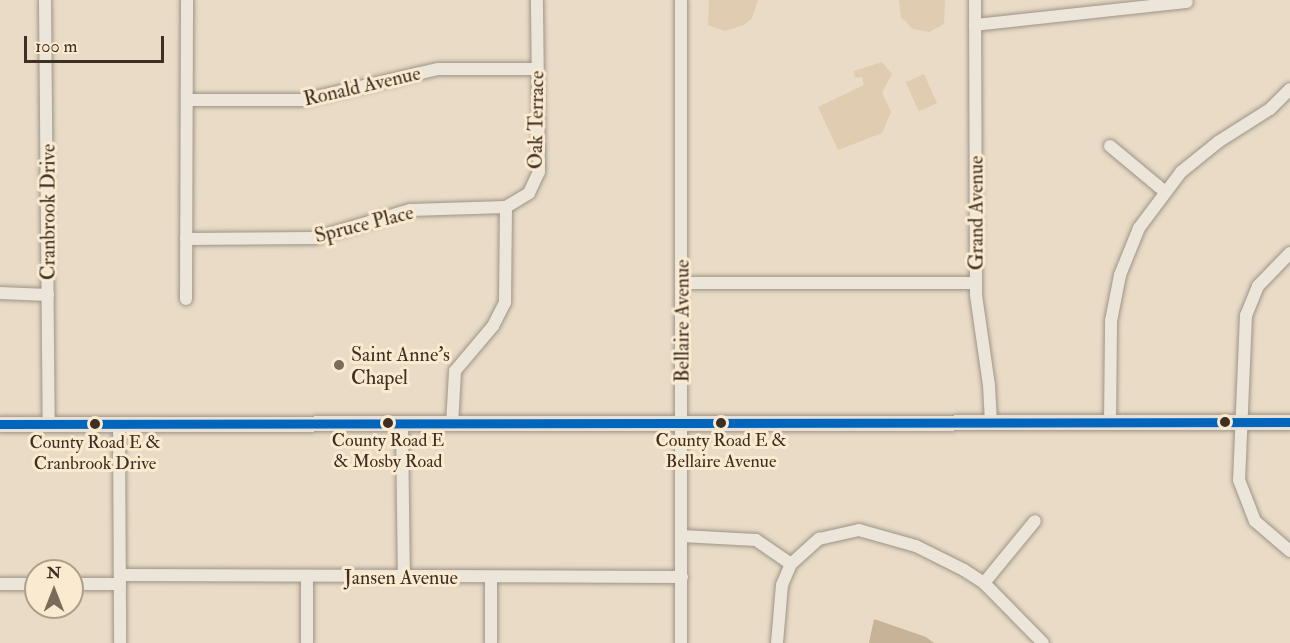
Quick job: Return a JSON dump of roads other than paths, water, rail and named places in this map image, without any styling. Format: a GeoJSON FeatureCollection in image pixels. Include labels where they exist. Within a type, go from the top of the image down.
{"type":"FeatureCollection","features":[{"type":"Feature","properties":{"kind":"main road"},"geometry":{"type":"LineString","coordinates":[[0,424],[682,426],[1290,422]]}},
{"type":"Feature","properties":{"kind":"street","name":"Cranbrook Drive"},"geometry":{"type":"LineString","coordinates":[[45,0],[49,424]]}},
{"type":"Feature","properties":{"kind":"street"},"geometry":{"type":"LineString","coordinates":[[186,299],[187,0]]}},
{"type":"Feature","properties":{"kind":"street","name":"Oak Terrace"},"geometry":{"type":"LineString","coordinates":[[506,207],[529,193],[539,172],[537,0]]}},
{"type":"Feature","properties":{"kind":"street","name":"Bellaire Avenue"},"geometry":{"type":"LineString","coordinates":[[681,0],[681,643]]}},
{"type":"Feature","properties":{"kind":"street","name":"Grand Avenue"},"geometry":{"type":"LineString","coordinates":[[975,0],[976,283],[990,424]]}},
{"type":"Feature","properties":{"kind":"street"},"geometry":{"type":"LineString","coordinates":[[975,25],[1187,2]]}},
{"type":"Feature","properties":{"kind":"street","name":"Ronald Avenue"},"geometry":{"type":"LineString","coordinates":[[188,100],[303,100],[438,69],[537,69]]}},
{"type":"Feature","properties":{"kind":"street"},"geometry":{"type":"LineString","coordinates":[[1110,423],[1109,347],[1114,296],[1128,251],[1164,191],[1199,156],[1270,109],[1290,89]]}},
{"type":"Feature","properties":{"kind":"street"},"geometry":{"type":"LineString","coordinates":[[1110,146],[1164,191]]}},
{"type":"Feature","properties":{"kind":"street"},"geometry":{"type":"LineString","coordinates":[[452,425],[455,370],[493,326],[505,302],[506,207]]}},
{"type":"Feature","properties":{"kind":"street","name":"Spruce Place"},"geometry":{"type":"LineString","coordinates":[[186,239],[315,238],[411,210],[506,207]]}},
{"type":"Feature","properties":{"kind":"street"},"geometry":{"type":"LineString","coordinates":[[1290,253],[1258,286],[1246,315],[1241,346],[1242,423],[1239,480],[1242,495],[1255,521],[1290,551]]}},
{"type":"Feature","properties":{"kind":"street"},"geometry":{"type":"LineString","coordinates":[[681,283],[976,283]]}},
{"type":"Feature","properties":{"kind":"street"},"geometry":{"type":"LineString","coordinates":[[0,293],[48,295]]}},
{"type":"Feature","properties":{"kind":"street"},"geometry":{"type":"LineString","coordinates":[[119,424],[120,643]]}},
{"type":"Feature","properties":{"kind":"street"},"geometry":{"type":"LineString","coordinates":[[402,424],[404,577]]}},
{"type":"Feature","properties":{"kind":"street"},"geometry":{"type":"LineString","coordinates":[[984,583],[1035,520]]}},
{"type":"Feature","properties":{"kind":"street"},"geometry":{"type":"LineString","coordinates":[[777,643],[782,585],[791,564],[819,539],[859,530],[916,546],[984,583],[1043,643]]}},
{"type":"Feature","properties":{"kind":"street"},"geometry":{"type":"LineString","coordinates":[[681,536],[756,540],[791,564]]}},
{"type":"Feature","properties":{"kind":"street"},"geometry":{"type":"LineString","coordinates":[[307,577],[307,643]]}},
{"type":"Feature","properties":{"kind":"street","name":"Jansen Avenue"},"geometry":{"type":"LineString","coordinates":[[84,583],[120,580],[307,577],[681,577]]}},
{"type":"Feature","properties":{"kind":"street"},"geometry":{"type":"LineString","coordinates":[[491,578],[491,643]]}},
{"type":"Feature","properties":{"kind":"street"},"geometry":{"type":"LineString","coordinates":[[0,584],[24,584]]}},
{"type":"Feature","properties":{"kind":"place","name":"Saint Anne's Chapel"},"geometry":{"type":"Point","coordinates":[339,365]}},
{"type":"Feature","properties":{"kind":"place","name":"County Road E & Mosby Road"},"geometry":{"type":"Point","coordinates":[388,423]}},
{"type":"Feature","properties":{"kind":"place","name":"County Road E & Bellaire Avenue"},"geometry":{"type":"Point","coordinates":[721,423]}},
{"type":"Feature","properties":{"kind":"place","name":"County Road E & Cranbrook Drive"},"geometry":{"type":"Point","coordinates":[95,424]}}]}
